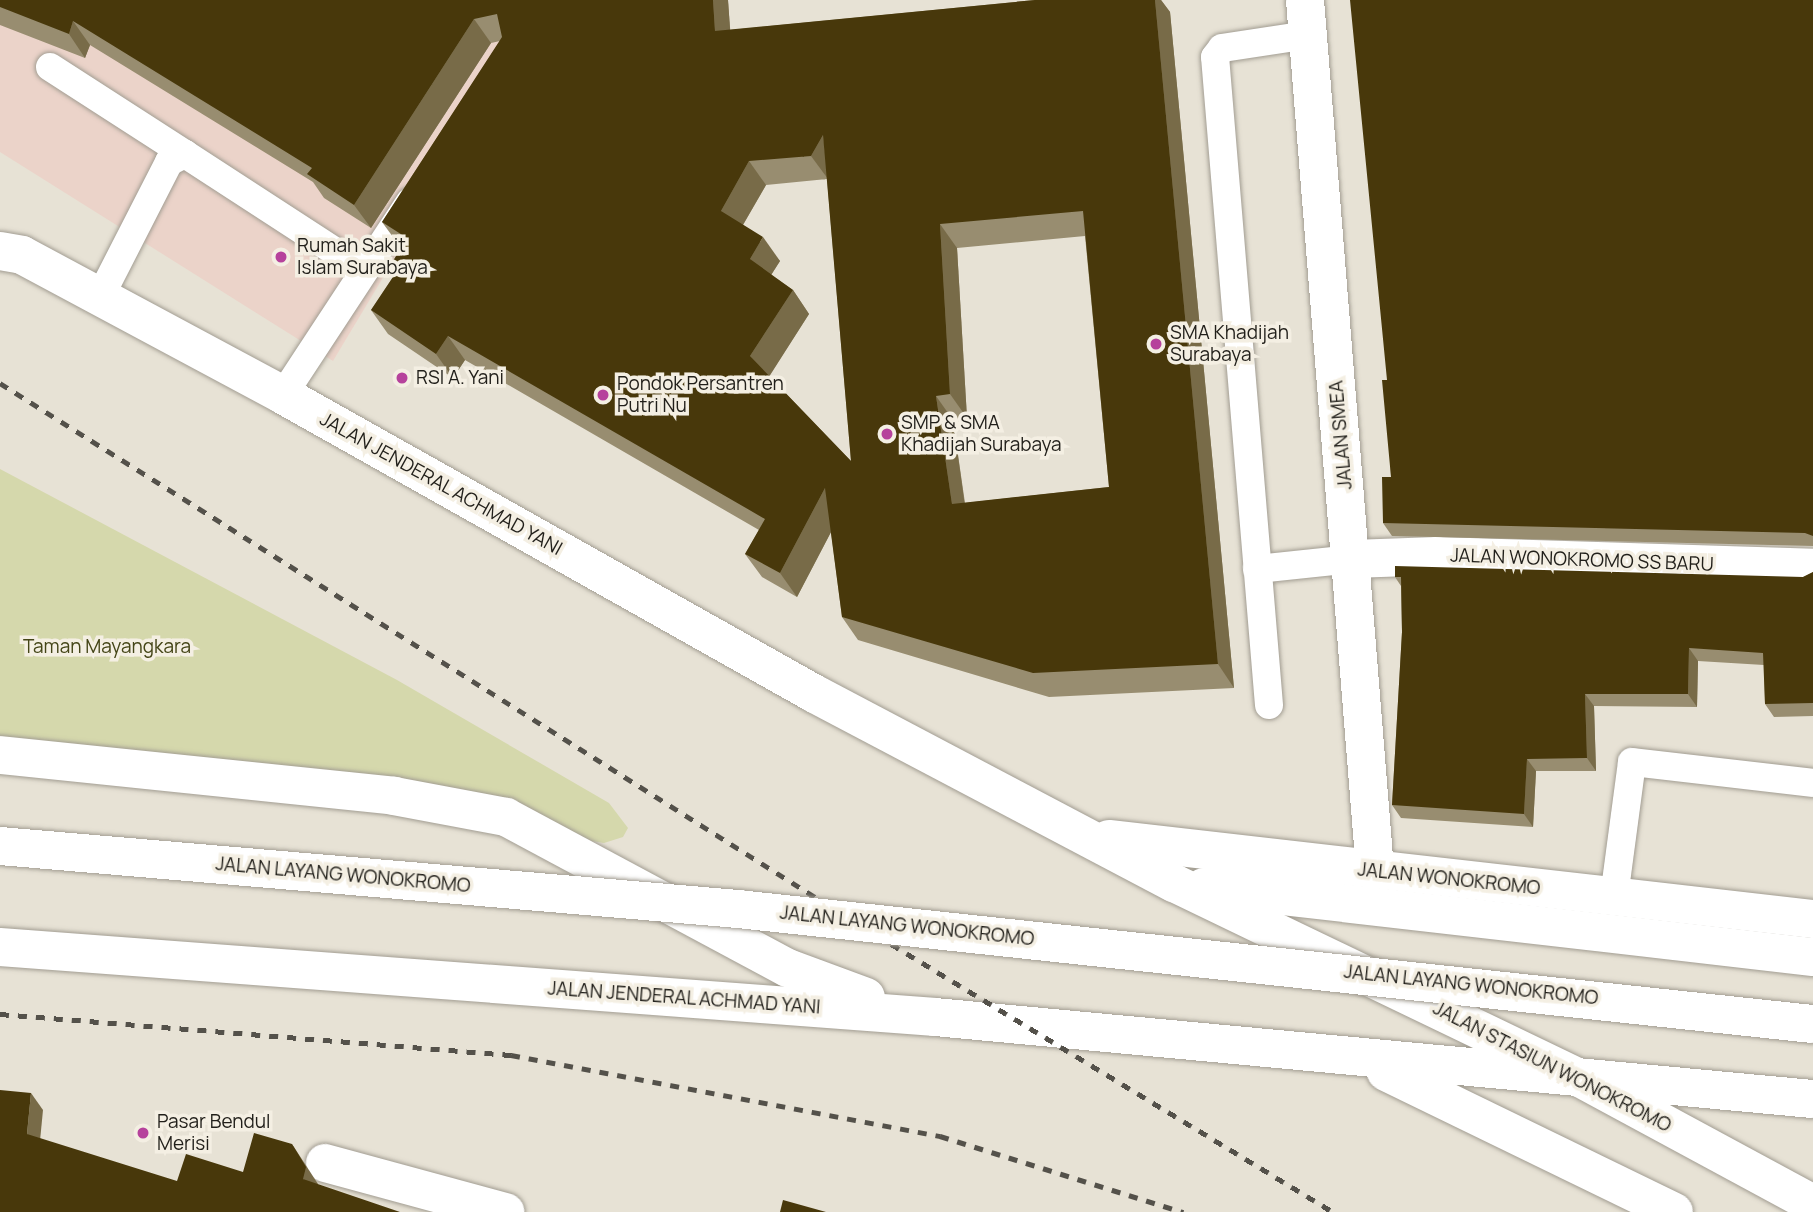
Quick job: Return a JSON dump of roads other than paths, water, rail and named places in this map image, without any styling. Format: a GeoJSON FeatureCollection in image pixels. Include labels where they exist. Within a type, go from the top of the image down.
{"type":"FeatureCollection","features":[{"type":"Feature","properties":{"kind":"main road","name":"JALAN SMEA"},"geometry":{"type":"LineString","coordinates":[[1296,25],[1352,559],[1375,870]]}},
{"type":"Feature","properties":{"kind":"main road","name":"JALAN JENDERAL ACHMAD YANI"},"geometry":{"type":"LineString","coordinates":[[0,251],[22,255],[283,395],[815,694],[1174,883]]}},
{"type":"Feature","properties":{"kind":"main road","name":"JALAN WONOKROMO SS BARU"},"geometry":{"type":"LineString","coordinates":[[1352,559],[1437,556],[1813,568]]}},
{"type":"Feature","properties":{"kind":"main road"},"geometry":{"type":"LineString","coordinates":[[0,755],[394,796],[506,817],[807,977],[935,1017]]}},
{"type":"Feature","properties":{"kind":"main road","name":"JALAN WONOKROMO"},"geometry":{"type":"LineString","coordinates":[[1086,837],[1813,919]]}},
{"type":"Feature","properties":{"kind":"main road","name":"JALAN LAYANG WONOKROMO"},"geometry":{"type":"LineString","coordinates":[[0,846],[752,911],[1813,1024]]}},
{"type":"Feature","properties":{"kind":"main road","name":"JALAN WONOKROMO"},"geometry":{"type":"LineString","coordinates":[[1174,883],[1813,957]]}},
{"type":"Feature","properties":{"kind":"main road","name":"JALAN STASIUN WONOKROMO"},"geometry":{"type":"LineString","coordinates":[[1174,883],[1580,1078],[1813,1204]]}},
{"type":"Feature","properties":{"kind":"main road","name":"JALAN JENDERAL ACHMAD YANI"},"geometry":{"type":"LineString","coordinates":[[0,947],[935,1017],[1366,1062]]}},
{"type":"Feature","properties":{"kind":"main road"},"geometry":{"type":"LineString","coordinates":[[1366,1062],[1813,1099]]}},
{"type":"Feature","properties":{"kind":"main road"},"geometry":{"type":"LineString","coordinates":[[1366,1062],[1674,1212]]}},
{"type":"Feature","properties":{"kind":"main road"},"geometry":{"type":"LineString","coordinates":[[325,1163],[505,1212]]}},
{"type":"Feature","properties":{"kind":"lane"},"geometry":{"type":"LineString","coordinates":[[1269,705],[1215,57],[1222,48],[1296,25]]}},
{"type":"Feature","properties":{"kind":"lane"},"geometry":{"type":"LineString","coordinates":[[50,67],[362,269]]}},
{"type":"Feature","properties":{"kind":"lane"},"geometry":{"type":"LineString","coordinates":[[100,297],[169,162],[185,154]]}},
{"type":"Feature","properties":{"kind":"lane"},"geometry":{"type":"LineString","coordinates":[[283,395],[362,269],[429,177]]}},
{"type":"Feature","properties":{"kind":"lane"},"geometry":{"type":"LineString","coordinates":[[1257,569],[1352,559]]}},
{"type":"Feature","properties":{"kind":"lane"},"geometry":{"type":"LineString","coordinates":[[1614,897],[1632,762],[1813,783]]}},
{"type":"Feature","properties":{"kind":"railway"},"geometry":{"type":"LineString","coordinates":[[0,383],[845,916],[1333,1212]]}},
{"type":"Feature","properties":{"kind":"railway"},"geometry":{"type":"LineString","coordinates":[[0,1014],[511,1055],[940,1136],[1183,1212]]}},
{"type":"Feature","properties":{"kind":"place","name":"Rumah Sakit Islam Surabaya"},"geometry":{"type":"Point","coordinates":[281,257]}},
{"type":"Feature","properties":{"kind":"place","name":"SMA Khadijah Surabaya"},"geometry":{"type":"Point","coordinates":[1156,344]}},
{"type":"Feature","properties":{"kind":"place","name":"RSI A. Yani"},"geometry":{"type":"Point","coordinates":[402,378]}},
{"type":"Feature","properties":{"kind":"place","name":"Pondok Persantren Putri Nu"},"geometry":{"type":"Point","coordinates":[603,395]}},
{"type":"Feature","properties":{"kind":"place","name":"SMP & SMA Khadijah Surabaya"},"geometry":{"type":"Point","coordinates":[887,434]}},
{"type":"Feature","properties":{"kind":"place","name":"Pasar Bendul Merisi"},"geometry":{"type":"Point","coordinates":[143,1133]}},
{"type":"Feature","properties":{"kind":"park label","name":"Taman Mayangkara"},"geometry":{"type":"Point","coordinates":[107,647]}}]}
